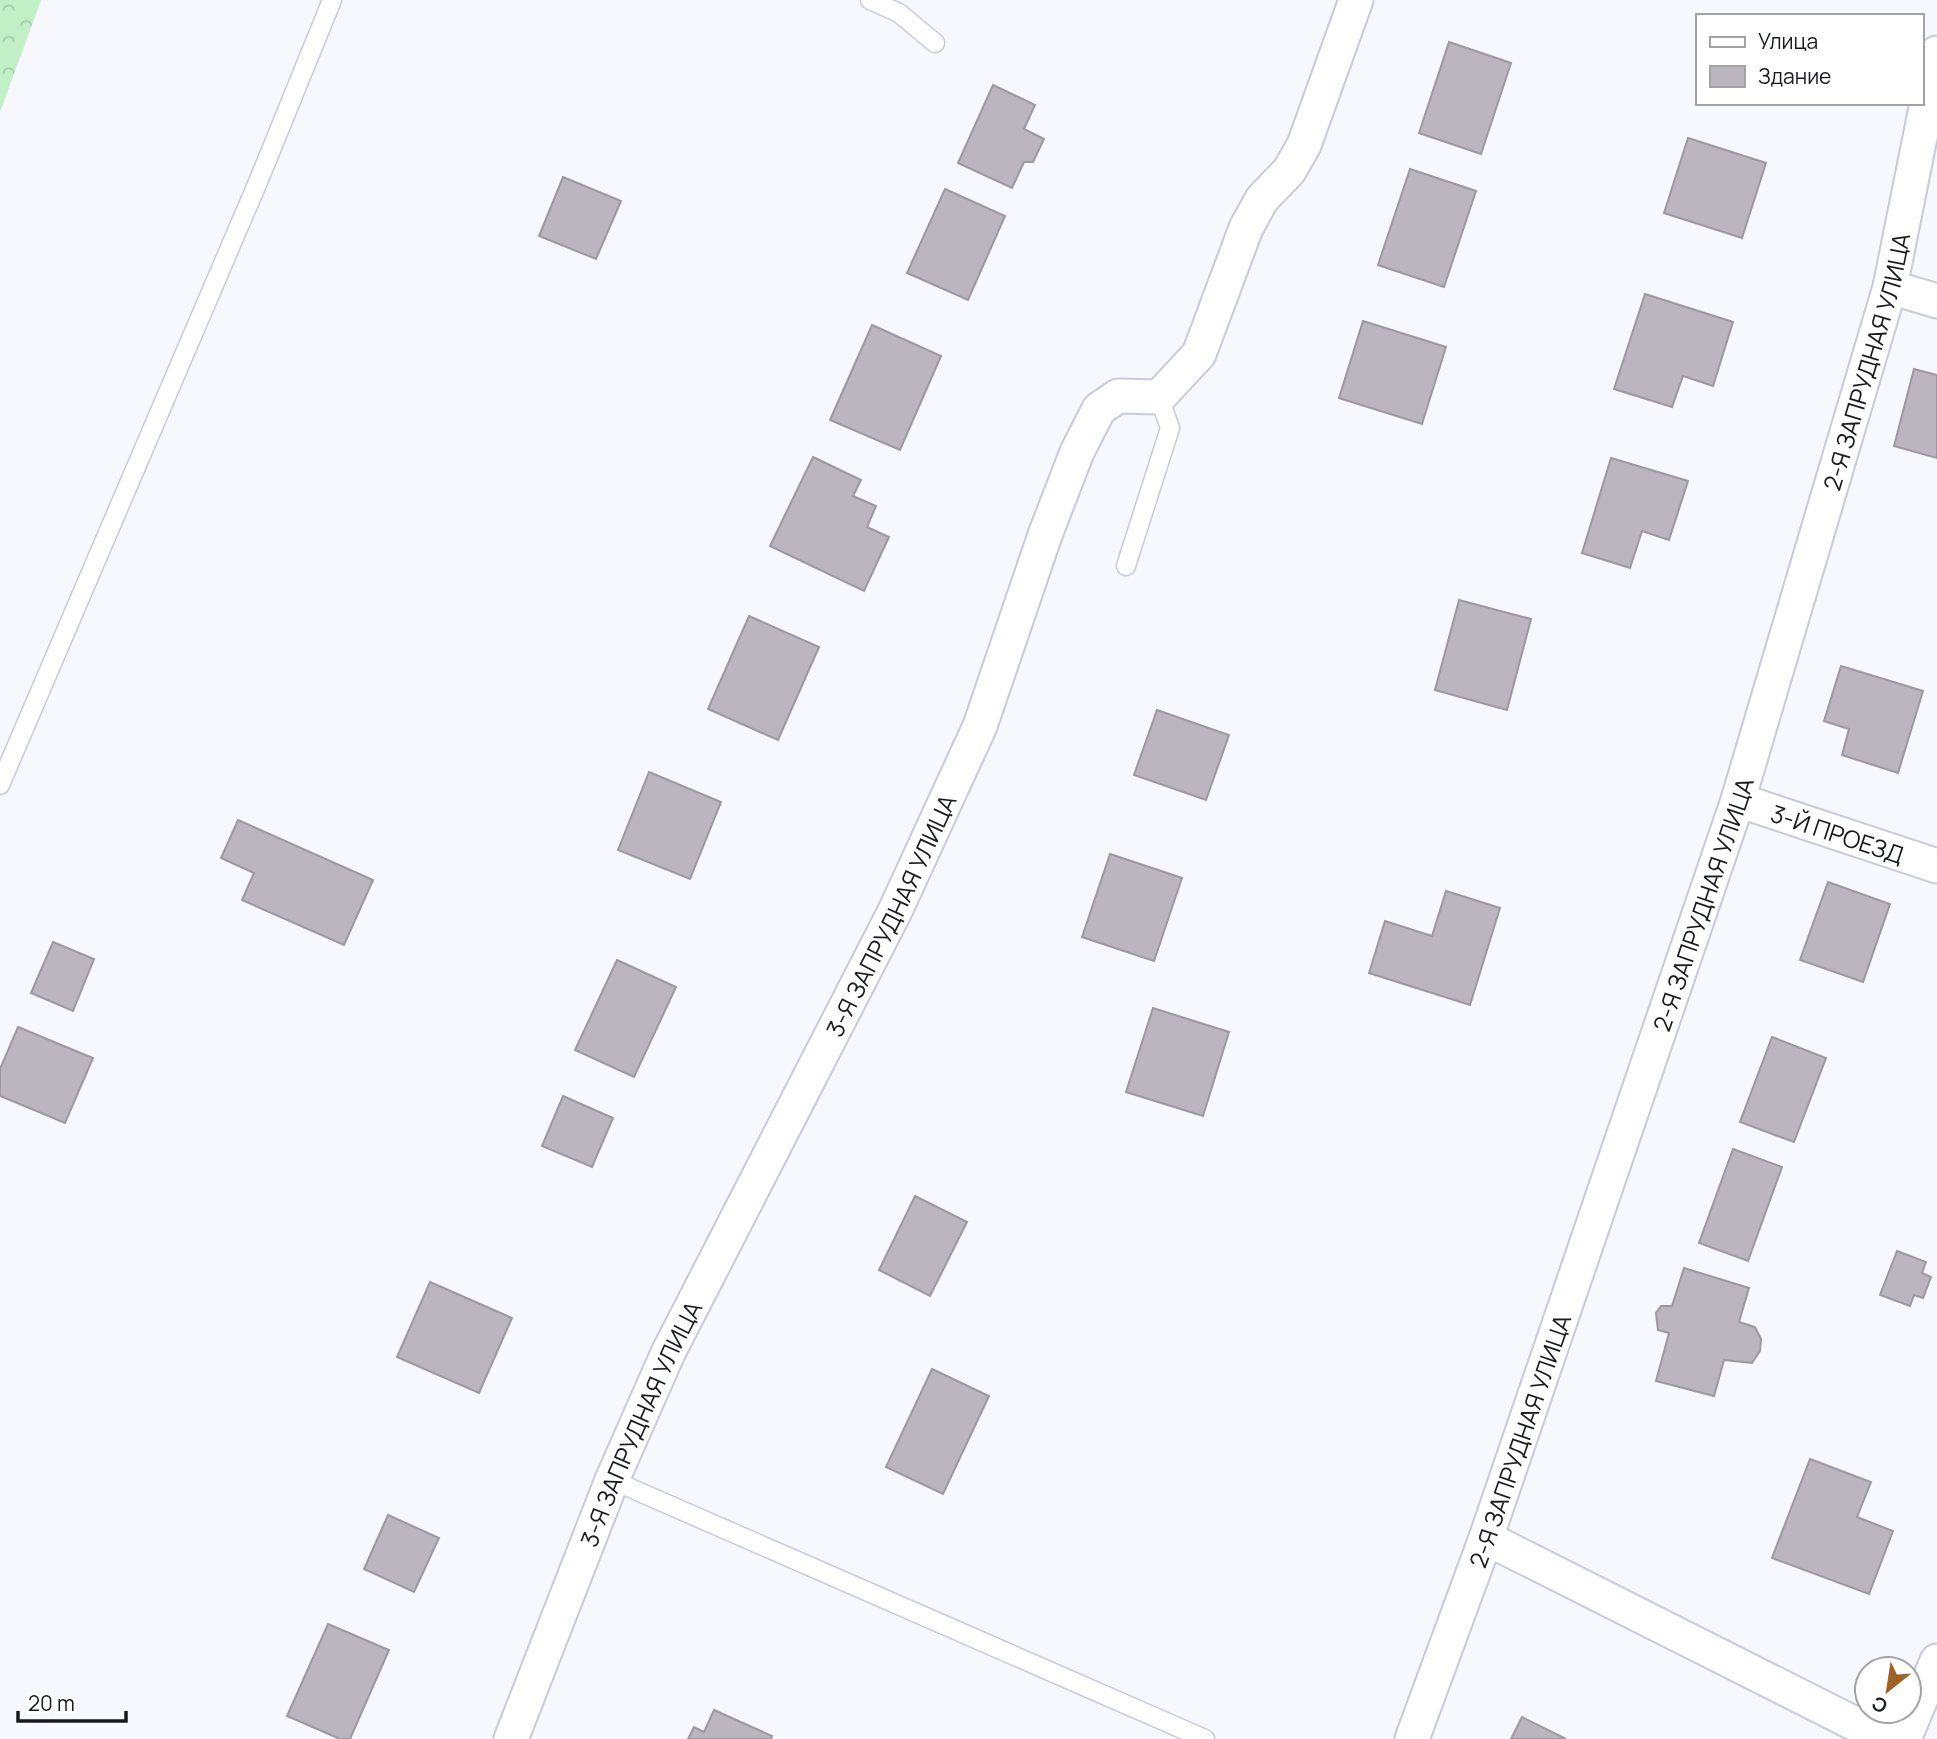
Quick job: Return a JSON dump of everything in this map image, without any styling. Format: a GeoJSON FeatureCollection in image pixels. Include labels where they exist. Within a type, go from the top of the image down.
{"type":"FeatureCollection","features":[{"type":"Feature","properties":{"kind":"street"},"geometry":{"type":"LineString","coordinates":[[1159,397],[1199,354],[1246,228],[1262,199],[1289,171],[1304,145],[1356,0]]}},
{"type":"Feature","properties":{"kind":"street","name":"2-Я ЗАПРУДНАЯ УЛИЦА"},"geometry":{"type":"LineString","coordinates":[[1412,1739],[1486,1538],[1738,800],[1890,287],[1937,52]]}},
{"type":"Feature","properties":{"kind":"street"},"geometry":{"type":"LineString","coordinates":[[1890,287],[1937,301]]}},
{"type":"Feature","properties":{"kind":"street","name":"3-Я ЗАПРУДНАЯ УЛИЦА"},"geometry":{"type":"LineString","coordinates":[[511,1739],[612,1480],[668,1353],[895,911],[980,726],[1045,535],[1077,452],[1099,409],[1118,396],[1159,397]]}},
{"type":"Feature","properties":{"kind":"street","name":"3-Й ПРОЕЗД"},"geometry":{"type":"LineString","coordinates":[[1738,800],[1937,866]]}},
{"type":"Feature","properties":{"kind":"street"},"geometry":{"type":"LineString","coordinates":[[1486,1538],[1885,1739]]}},
{"type":"Feature","properties":{"kind":"street"},"geometry":{"type":"LineString","coordinates":[[1904,1739],[1937,1661]]}},
{"type":"Feature","properties":{"kind":"lane"},"geometry":{"type":"LineString","coordinates":[[0,785],[258,182],[332,0]]}},
{"type":"Feature","properties":{"kind":"lane"},"geometry":{"type":"LineString","coordinates":[[870,0],[899,13],[935,43]]}},
{"type":"Feature","properties":{"kind":"lane"},"geometry":{"type":"LineString","coordinates":[[1126,566],[1170,428],[1159,397]]}},
{"type":"Feature","properties":{"kind":"lane"},"geometry":{"type":"LineString","coordinates":[[612,1480],[1205,1739]]}},
{"type":"Feature","properties":{"kind":"green space"},"geometry":{"type":"Polygon","coordinates":[[[0,0],[41,0],[0,112],[0,0]]]}},
{"type":"Feature","properties":{"kind":"building"},"geometry":{"type":"Polygon","coordinates":[[[1449,42],[1511,63],[1481,154],[1419,133],[1449,42]]]}},
{"type":"Feature","properties":{"kind":"building"},"geometry":{"type":"Polygon","coordinates":[[[993,85],[1035,105],[1024,129],[1044,139],[1033,162],[1024,162],[1012,188],[958,163],[993,85]]]}},
{"type":"Feature","properties":{"kind":"building"},"geometry":{"type":"Polygon","coordinates":[[[1688,138],[1766,163],[1742,238],[1664,213],[1688,138]]]}},
{"type":"Feature","properties":{"kind":"building"},"geometry":{"type":"Polygon","coordinates":[[[1410,169],[1476,191],[1444,287],[1378,265],[1410,169]]]}},
{"type":"Feature","properties":{"kind":"building"},"geometry":{"type":"Polygon","coordinates":[[[563,177],[621,201],[596,259],[539,236],[563,177]]]}},
{"type":"Feature","properties":{"kind":"building"},"geometry":{"type":"Polygon","coordinates":[[[945,189],[1005,216],[968,300],[907,273],[945,189]]]}},
{"type":"Feature","properties":{"kind":"building"},"geometry":{"type":"Polygon","coordinates":[[[1645,294],[1733,322],[1713,386],[1683,376],[1672,407],[1614,389],[1645,294]]]}},
{"type":"Feature","properties":{"kind":"building"},"geometry":{"type":"Polygon","coordinates":[[[1363,321],[1446,347],[1422,424],[1339,398],[1363,321]]]}},
{"type":"Feature","properties":{"kind":"building"},"geometry":{"type":"Polygon","coordinates":[[[872,325],[941,356],[900,450],[830,420],[872,325]]]}},
{"type":"Feature","properties":{"kind":"building"},"geometry":{"type":"Polygon","coordinates":[[[1914,369],[1937,375],[1937,458],[1894,446],[1914,369]]]}},
{"type":"Feature","properties":{"kind":"building"},"geometry":{"type":"Polygon","coordinates":[[[813,457],[861,480],[853,496],[876,506],[867,527],[889,537],[864,591],[770,546],[813,457]]]}},
{"type":"Feature","properties":{"kind":"building"},"geometry":{"type":"Polygon","coordinates":[[[1611,458],[1688,481],[1669,540],[1642,531],[1630,568],[1582,553],[1611,458]]]}},
{"type":"Feature","properties":{"kind":"building"},"geometry":{"type":"Polygon","coordinates":[[[1459,600],[1531,619],[1507,710],[1435,690],[1459,600]]]}},
{"type":"Feature","properties":{"kind":"building"},"geometry":{"type":"Polygon","coordinates":[[[749,616],[819,647],[778,740],[708,709],[749,616]]]}},
{"type":"Feature","properties":{"kind":"building"},"geometry":{"type":"Polygon","coordinates":[[[1841,666],[1923,691],[1898,773],[1842,755],[1849,729],[1824,721],[1841,666]]]}},
{"type":"Feature","properties":{"kind":"building"},"geometry":{"type":"Polygon","coordinates":[[[1157,710],[1229,735],[1206,800],[1134,775],[1157,710]]]}},
{"type":"Feature","properties":{"kind":"building"},"geometry":{"type":"Polygon","coordinates":[[[649,772],[721,802],[690,879],[618,850],[649,772]]]}},
{"type":"Feature","properties":{"kind":"building"},"geometry":{"type":"Polygon","coordinates":[[[238,820],[373,880],[344,945],[242,900],[254,873],[221,858],[238,820]]]}},
{"type":"Feature","properties":{"kind":"building"},"geometry":{"type":"Polygon","coordinates":[[[1110,854],[1182,878],[1154,961],[1082,937],[1110,854]]]}},
{"type":"Feature","properties":{"kind":"building"},"geometry":{"type":"Polygon","coordinates":[[[1828,882],[1890,904],[1863,982],[1800,960],[1828,882]]]}},
{"type":"Feature","properties":{"kind":"building"},"geometry":{"type":"Polygon","coordinates":[[[1446,891],[1500,908],[1470,1005],[1369,973],[1385,921],[1432,936],[1446,891]]]}},
{"type":"Feature","properties":{"kind":"building"},"geometry":{"type":"Polygon","coordinates":[[[53,942],[94,959],[73,1011],[31,993],[53,942]]]}},
{"type":"Feature","properties":{"kind":"building"},"geometry":{"type":"Polygon","coordinates":[[[617,960],[676,987],[634,1077],[575,1050],[617,960]]]}},
{"type":"Feature","properties":{"kind":"building"},"geometry":{"type":"Polygon","coordinates":[[[1153,1008],[1229,1032],[1203,1116],[1126,1092],[1153,1008]]]}},
{"type":"Feature","properties":{"kind":"building"},"geometry":{"type":"Polygon","coordinates":[[[18,1027],[93,1058],[65,1123],[0,1096],[0,1069],[18,1027]]]}},
{"type":"Feature","properties":{"kind":"building"},"geometry":{"type":"Polygon","coordinates":[[[1772,1037],[1826,1058],[1794,1142],[1740,1122],[1772,1037]]]}},
{"type":"Feature","properties":{"kind":"building"},"geometry":{"type":"Polygon","coordinates":[[[563,1096],[613,1118],[592,1167],[542,1146],[563,1096]]]}},
{"type":"Feature","properties":{"kind":"building"},"geometry":{"type":"Polygon","coordinates":[[[1733,1149],[1782,1167],[1748,1261],[1699,1243],[1733,1149]]]}},
{"type":"Feature","properties":{"kind":"building"},"geometry":{"type":"Polygon","coordinates":[[[915,1196],[967,1222],[930,1296],[879,1270],[915,1196]]]}},
{"type":"Feature","properties":{"kind":"building"},"geometry":{"type":"Polygon","coordinates":[[[1897,1251],[1926,1262],[1922,1273],[1931,1277],[1923,1298],[1914,1295],[1910,1306],[1880,1295],[1897,1251]]]}},
{"type":"Feature","properties":{"kind":"building"},"geometry":{"type":"Polygon","coordinates":[[[1684,1268],[1749,1288],[1739,1322],[1755,1327],[1761,1339],[1760,1351],[1752,1363],[1724,1360],[1714,1396],[1656,1381],[1669,1333],[1658,1330],[1656,1313],[1661,1306],[1672,1306],[1684,1268]]]}},
{"type":"Feature","properties":{"kind":"building"},"geometry":{"type":"Polygon","coordinates":[[[430,1282],[512,1318],[479,1393],[397,1357],[430,1282]]]}},
{"type":"Feature","properties":{"kind":"building"},"geometry":{"type":"Polygon","coordinates":[[[932,1369],[989,1396],[943,1494],[886,1467],[932,1369]]]}},
{"type":"Feature","properties":{"kind":"building"},"geometry":{"type":"Polygon","coordinates":[[[1810,1459],[1871,1482],[1857,1517],[1893,1531],[1869,1594],[1772,1558],[1810,1459]]]}},
{"type":"Feature","properties":{"kind":"building"},"geometry":{"type":"Polygon","coordinates":[[[388,1515],[439,1538],[414,1592],[364,1569],[388,1515]]]}},
{"type":"Feature","properties":{"kind":"building"},"geometry":{"type":"Polygon","coordinates":[[[328,1624],[389,1650],[350,1739],[340,1739],[287,1716],[328,1624]]]}},
{"type":"Feature","properties":{"kind":"building"},"geometry":{"type":"Polygon","coordinates":[[[714,1710],[772,1736],[771,1739],[688,1739],[694,1727],[704,1732],[714,1710]]]}},
{"type":"Feature","properties":{"kind":"building"},"geometry":{"type":"Polygon","coordinates":[[[1522,1717],[1566,1739],[1511,1739],[1522,1717]]]}}]}
